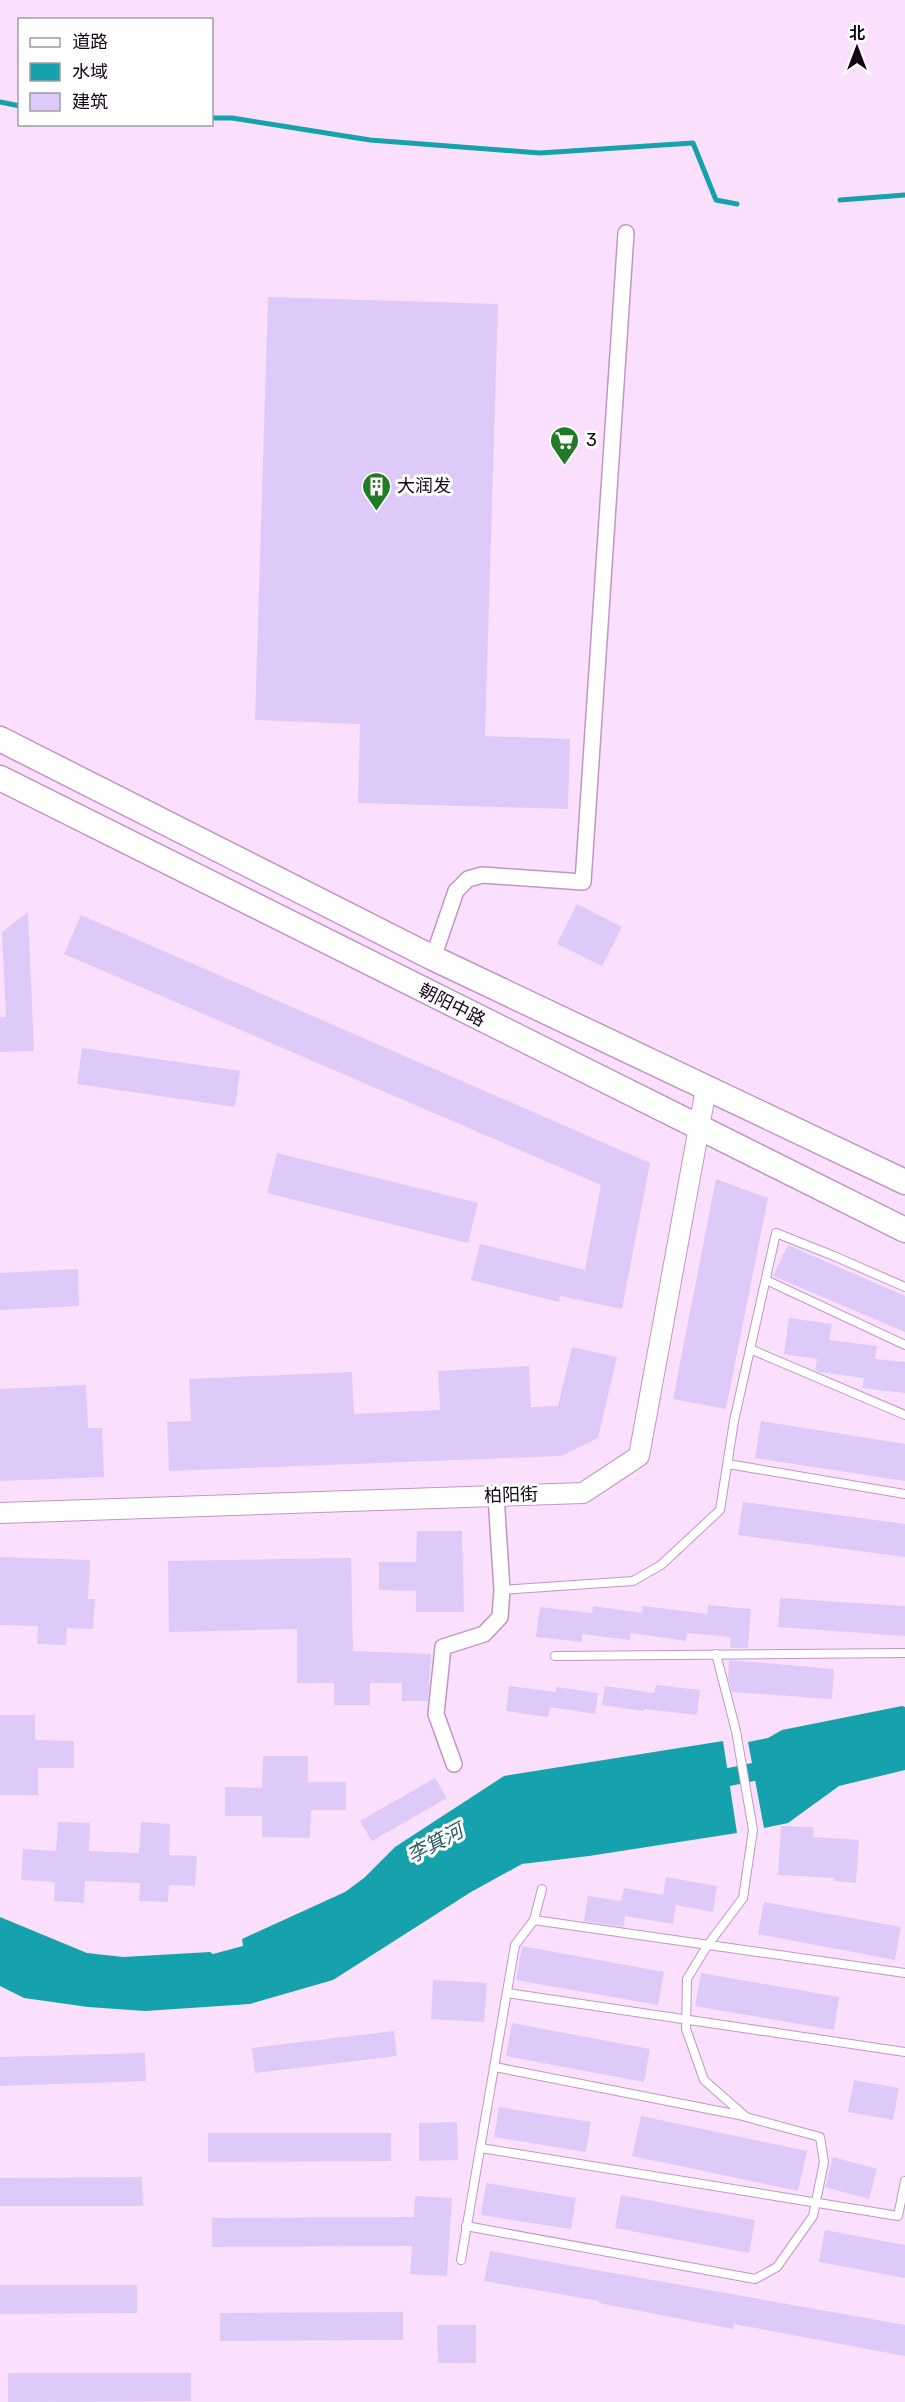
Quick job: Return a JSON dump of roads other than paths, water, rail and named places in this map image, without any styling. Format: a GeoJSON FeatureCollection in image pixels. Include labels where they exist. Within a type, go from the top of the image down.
{"type":"FeatureCollection","features":[{"type":"Feature","properties":{"kind":"main road","name":"朝阳中路"},"geometry":{"type":"LineString","coordinates":[[0,739],[433,958],[905,1182]]}},
{"type":"Feature","properties":{"kind":"main road","name":"朝阳中路"},"geometry":{"type":"LineString","coordinates":[[0,778],[905,1230]]}},
{"type":"Feature","properties":{"kind":"street"},"geometry":{"type":"LineString","coordinates":[[433,958],[456,891],[468,879],[482,875],[583,882],[626,233]]}},
{"type":"Feature","properties":{"kind":"street","name":"柏阳街"},"geometry":{"type":"LineString","coordinates":[[0,1513],[583,1492],[639,1456],[706,1089]]}},
{"type":"Feature","properties":{"kind":"street"},"geometry":{"type":"LineString","coordinates":[[454,1764],[436,1714],[443,1647],[484,1634],[500,1617],[501,1590],[496,1496]]}},
{"type":"Feature","properties":{"kind":"lane"},"geometry":{"type":"LineString","coordinates":[[501,1590],[555,1584],[633,1581],[662,1565],[720,1510],[750,1349],[776,1233],[905,1287]]}},
{"type":"Feature","properties":{"kind":"lane"},"geometry":{"type":"LineString","coordinates":[[766,1280],[905,1345]]}},
{"type":"Feature","properties":{"kind":"lane"},"geometry":{"type":"LineString","coordinates":[[750,1349],[905,1415]]}},
{"type":"Feature","properties":{"kind":"lane"},"geometry":{"type":"LineString","coordinates":[[728,1464],[905,1494]]}},
{"type":"Feature","properties":{"kind":"lane"},"geometry":{"type":"LineString","coordinates":[[555,1656],[905,1653]]}},
{"type":"Feature","properties":{"kind":"lane"},"geometry":{"type":"LineString","coordinates":[[716,1654],[738,1736],[753,1830],[743,1898],[707,1946],[687,1979],[686,2029],[704,2080],[746,2117]]}},
{"type":"Feature","properties":{"kind":"lane"},"geometry":{"type":"LineString","coordinates":[[461,2260],[515,1945],[534,1920],[542,1890]]}},
{"type":"Feature","properties":{"kind":"lane"},"geometry":{"type":"LineString","coordinates":[[534,1920],[905,1973]]}},
{"type":"Feature","properties":{"kind":"lane"},"geometry":{"type":"LineString","coordinates":[[507,1993],[905,2052]]}},
{"type":"Feature","properties":{"kind":"lane"},"geometry":{"type":"LineString","coordinates":[[466,2226],[755,2279],[777,2267],[813,2216],[824,2162],[820,2137],[746,2117],[495,2067]]}},
{"type":"Feature","properties":{"kind":"lane"},"geometry":{"type":"LineString","coordinates":[[481,2148],[898,2216],[905,2181]]}},
{"type":"Feature","properties":{"kind":"water"},"geometry":{"type":"Polygon","coordinates":[[[905,1707],[905,1770],[839,1786],[788,1823],[764,1828],[748,1742],[768,1738],[782,1730],[905,1707]]]}},
{"type":"Feature","properties":{"kind":"water"},"geometry":{"type":"Polygon","coordinates":[[[723,1741],[737,1833],[522,1864],[471,1892],[333,1980],[250,2004],[145,2011],[88,2007],[24,1998],[0,1986],[0,1917],[87,1953],[123,1957],[210,1952],[213,1954],[243,1946],[242,1939],[345,1892],[364,1878],[395,1847],[504,1776],[723,1741]]]}},
{"type":"Feature","properties":{"kind":"waterway"},"geometry":{"type":"LineString","coordinates":[[0,102],[18,106]]}},
{"type":"Feature","properties":{"kind":"waterway"},"geometry":{"type":"LineString","coordinates":[[213,118],[232,118],[370,140],[540,153],[693,143],[716,200],[737,204]]}},
{"type":"Feature","properties":{"kind":"waterway"},"geometry":{"type":"LineString","coordinates":[[840,200],[905,195]]}},
{"type":"Feature","properties":{"kind":"waterway","name":"李箕河"},"geometry":{"type":"LineString","coordinates":[[705,1782],[777,1767]]}},
{"type":"Feature","properties":{"kind":"place","name":"3"},"geometry":{"type":"Point","coordinates":[565,466]}},
{"type":"Feature","properties":{"kind":"place","name":"大润发"},"geometry":{"type":"Point","coordinates":[376,512]}}]}
